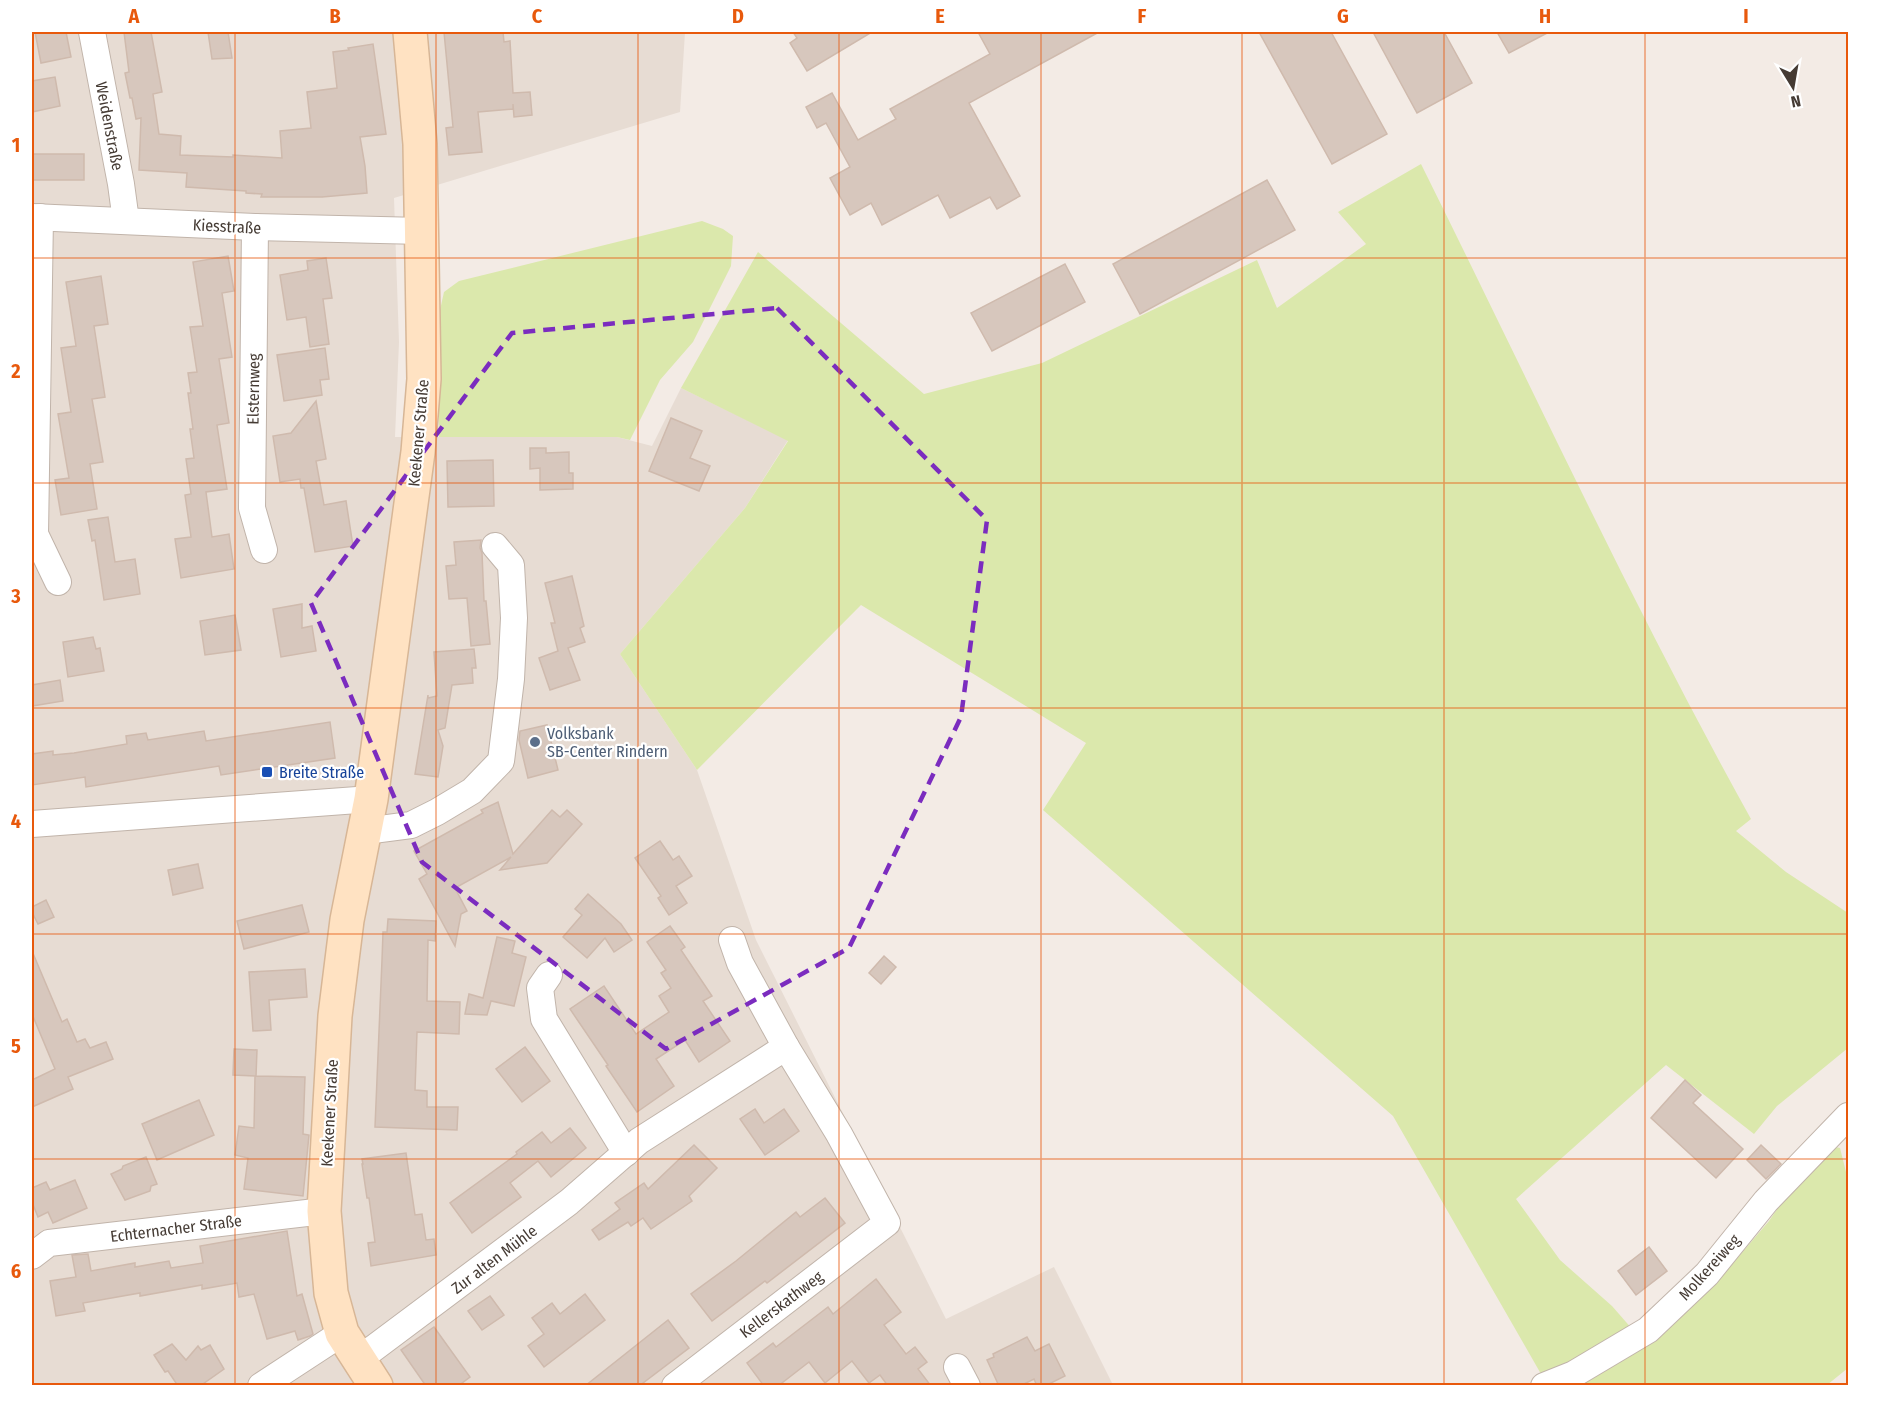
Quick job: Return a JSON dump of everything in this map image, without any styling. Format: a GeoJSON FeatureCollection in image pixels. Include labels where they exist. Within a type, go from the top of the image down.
{"type":"FeatureCollection","features":[{"type":"Feature","properties":{"kind":"main road","name":"Keekener Straße"},"geometry":{"type":"LineString","coordinates":[[359,1360],[331,1293],[324,1211],[335,1016],[347,921],[371,799],[418,452],[424,379],[420,144],[410,32]]}},
{"type":"Feature","properties":{"kind":"street","name":"Weidenstraße"},"geometry":{"type":"LineString","coordinates":[[92,32],[126,221]]}},
{"type":"Feature","properties":{"kind":"street","name":"Kiesstraße"},"geometry":{"type":"LineString","coordinates":[[36,217],[255,227],[422,231]]}},
{"type":"Feature","properties":{"kind":"street"},"geometry":{"type":"LineString","coordinates":[[36,217],[35,534],[58,582]]}},
{"type":"Feature","properties":{"kind":"street","name":"Elsternweg"},"geometry":{"type":"LineString","coordinates":[[255,227],[252,508],[264,549]]}},
{"type":"Feature","properties":{"kind":"street"},"geometry":{"type":"LineString","coordinates":[[365,831],[411,825],[437,812],[472,791],[501,761],[511,679],[514,618],[511,565],[495,546]]}},
{"type":"Feature","properties":{"kind":"street"},"geometry":{"type":"LineString","coordinates":[[32,824],[371,799]]}},
{"type":"Feature","properties":{"kind":"street"},"geometry":{"type":"LineString","coordinates":[[732,940],[740,963],[786,1047]]}},
{"type":"Feature","properties":{"kind":"street"},"geometry":{"type":"LineString","coordinates":[[549,975],[540,988],[544,1019],[626,1153]]}},
{"type":"Feature","properties":{"kind":"street","name":"Zur alten Mühle"},"geometry":{"type":"LineString","coordinates":[[261,1386],[359,1360],[569,1202],[639,1142],[786,1047]]}},
{"type":"Feature","properties":{"kind":"street","name":"Kellerskathweg"},"geometry":{"type":"LineString","coordinates":[[675,1386],[887,1223],[839,1134],[786,1047]]}},
{"type":"Feature","properties":{"kind":"street","name":"Molkereiweg"},"geometry":{"type":"LineString","coordinates":[[1544,1386],[1574,1374],[1648,1330],[1707,1274],[1766,1201],[1848,1116]]}},
{"type":"Feature","properties":{"kind":"street","name":"Echternacher Straße"},"geometry":{"type":"LineString","coordinates":[[32,1256],[49,1243],[324,1211]]}},
{"type":"Feature","properties":{"kind":"highlighted area"},"geometry":{"type":"Polygon","coordinates":[[[777,308],[987,520],[961,717],[849,948],[666,1049],[422,862],[311,603],[512,333],[777,308]]]}},
{"type":"Feature","properties":{"kind":"shaded area"},"geometry":{"type":"Polygon","coordinates":[[[32,32],[685,32],[680,112],[394,198],[399,342],[395,437],[617,437],[652,446],[681,388],[788,440],[745,508],[620,654],[697,770],[756,940],[946,1319],[1054,1267],[1113,1385],[32,1385],[32,32]]]}},
{"type":"Feature","properties":{"kind":"green space"},"geometry":{"type":"Polygon","coordinates":[[[1421,164],[1623,575],[1751,819],[1736,831],[1786,872],[1848,913],[1848,1048],[1777,1106],[1754,1134],[1666,1065],[1516,1199],[1560,1260],[1612,1306],[1633,1330],[1586,1355],[1541,1374],[1393,1116],[1043,810],[1086,743],[861,605],[697,770],[620,654],[745,508],[788,441],[681,388],[758,252],[924,394],[1042,363],[1257,260],[1277,308],[1366,244],[1338,212],[1421,164]]]}},
{"type":"Feature","properties":{"kind":"green space"},"geometry":{"type":"Polygon","coordinates":[[[702,221],[723,229],[733,236],[731,266],[693,342],[660,380],[630,440],[617,437],[439,437],[438,319],[444,292],[459,281],[702,221]]]}},
{"type":"Feature","properties":{"kind":"green space"},"geometry":{"type":"Polygon","coordinates":[[[1830,1146],[1840,1148],[1848,1180],[1848,1368],[1827,1385],[1573,1386],[1611,1366],[1672,1325],[1716,1283],[1769,1221],[1794,1184],[1830,1146]]]}},
{"type":"Feature","properties":{"kind":"building"},"geometry":{"type":"Polygon","coordinates":[[[35,32],[66,32],[71,57],[41,63],[35,32]]]}},
{"type":"Feature","properties":{"kind":"building"},"geometry":{"type":"Polygon","coordinates":[[[124,32],[151,32],[162,92],[153,94],[159,134],[181,136],[180,155],[282,158],[280,131],[311,128],[307,92],[337,88],[333,52],[373,44],[386,134],[360,137],[367,193],[322,197],[261,197],[262,194],[246,193],[246,191],[186,187],[187,173],[139,170],[141,118],[136,119],[125,73],[129,72],[124,32]]]}},
{"type":"Feature","properties":{"kind":"building"},"geometry":{"type":"Polygon","coordinates":[[[208,32],[228,32],[232,58],[212,59],[208,32]]]}},
{"type":"Feature","properties":{"kind":"building"},"geometry":{"type":"Polygon","coordinates":[[[444,32],[503,32],[504,42],[510,41],[513,93],[530,92],[532,115],[514,117],[513,104],[513,109],[478,112],[482,152],[449,155],[446,128],[453,127],[444,32]]]}},
{"type":"Feature","properties":{"kind":"building"},"geometry":{"type":"Polygon","coordinates":[[[793,32],[872,32],[807,71],[790,43],[797,38],[793,32]]]}},
{"type":"Feature","properties":{"kind":"building"},"geometry":{"type":"Polygon","coordinates":[[[978,32],[1099,32],[969,103],[1020,196],[997,209],[990,197],[950,218],[938,195],[882,225],[871,203],[850,215],[830,178],[850,167],[826,123],[817,128],[806,107],[832,93],[858,140],[896,119],[890,109],[990,54],[978,32]]]}},
{"type":"Feature","properties":{"kind":"building"},"geometry":{"type":"Polygon","coordinates":[[[1259,32],[1331,32],[1387,134],[1332,164],[1259,32]]]}},
{"type":"Feature","properties":{"kind":"building"},"geometry":{"type":"Polygon","coordinates":[[[1373,32],[1444,32],[1472,83],[1417,113],[1373,32]]]}},
{"type":"Feature","properties":{"kind":"building"},"geometry":{"type":"Polygon","coordinates":[[[1497,32],[1549,32],[1509,53],[1497,32]]]}},
{"type":"Feature","properties":{"kind":"building"},"geometry":{"type":"Polygon","coordinates":[[[55,77],[60,106],[32,112],[32,81],[55,77]]]}},
{"type":"Feature","properties":{"kind":"building"},"geometry":{"type":"Polygon","coordinates":[[[32,154],[84,154],[84,180],[32,180],[32,154]]]}},
{"type":"Feature","properties":{"kind":"building"},"geometry":{"type":"Polygon","coordinates":[[[1267,180],[1295,230],[1140,314],[1113,264],[1267,180]]]}},
{"type":"Feature","properties":{"kind":"building"},"geometry":{"type":"Polygon","coordinates":[[[228,256],[234,291],[222,293],[232,357],[219,359],[229,423],[217,425],[227,489],[206,492],[212,537],[229,534],[234,569],[181,578],[175,539],[191,537],[185,495],[191,494],[186,459],[194,458],[190,429],[193,429],[188,373],[197,372],[190,327],[203,326],[193,262],[228,256]]]}},
{"type":"Feature","properties":{"kind":"building"},"geometry":{"type":"Polygon","coordinates":[[[326,258],[332,298],[323,299],[329,344],[310,347],[306,317],[287,320],[280,275],[308,270],[307,261],[326,258]]]}},
{"type":"Feature","properties":{"kind":"building"},"geometry":{"type":"Polygon","coordinates":[[[1065,264],[1085,302],[992,351],[971,313],[1065,264]]]}},
{"type":"Feature","properties":{"kind":"building"},"geometry":{"type":"Polygon","coordinates":[[[101,276],[108,324],[94,326],[105,397],[92,399],[103,462],[90,464],[97,509],[61,515],[55,480],[69,478],[58,414],[71,412],[61,348],[76,346],[66,282],[101,276]]]}},
{"type":"Feature","properties":{"kind":"building"},"geometry":{"type":"Polygon","coordinates":[[[325,348],[329,379],[320,380],[322,395],[284,401],[277,355],[325,348]]]}},
{"type":"Feature","properties":{"kind":"building"},"geometry":{"type":"Polygon","coordinates":[[[316,401],[326,459],[316,461],[324,505],[346,501],[353,546],[315,552],[304,488],[301,488],[300,479],[280,482],[273,436],[291,433],[316,401]]]}},
{"type":"Feature","properties":{"kind":"building"},"geometry":{"type":"Polygon","coordinates":[[[671,418],[702,431],[690,458],[710,466],[699,491],[649,471],[671,418]]]}},
{"type":"Feature","properties":{"kind":"building"},"geometry":{"type":"Polygon","coordinates":[[[530,448],[546,448],[546,453],[569,452],[569,473],[573,473],[573,489],[540,490],[540,468],[530,469],[530,448]]]}},
{"type":"Feature","properties":{"kind":"building"},"geometry":{"type":"Polygon","coordinates":[[[493,460],[494,506],[448,507],[447,461],[493,460]]]}},
{"type":"Feature","properties":{"kind":"building"},"geometry":{"type":"Polygon","coordinates":[[[108,517],[115,562],[135,559],[140,594],[104,600],[95,540],[92,541],[88,520],[108,517]]]}},
{"type":"Feature","properties":{"kind":"building"},"geometry":{"type":"Polygon","coordinates":[[[481,540],[484,601],[486,601],[490,644],[471,646],[467,598],[449,599],[446,566],[456,565],[454,542],[481,540]]]}},
{"type":"Feature","properties":{"kind":"building"},"geometry":{"type":"Polygon","coordinates":[[[572,576],[584,626],[580,628],[585,642],[568,648],[580,680],[550,690],[539,658],[558,651],[551,623],[555,623],[545,583],[572,576]]]}},
{"type":"Feature","properties":{"kind":"building"},"geometry":{"type":"Polygon","coordinates":[[[302,604],[302,628],[312,626],[316,651],[281,657],[273,609],[302,604]]]}},
{"type":"Feature","properties":{"kind":"building"},"geometry":{"type":"Polygon","coordinates":[[[235,615],[241,650],[205,655],[200,621],[235,615]]]}},
{"type":"Feature","properties":{"kind":"building"},"geometry":{"type":"Polygon","coordinates":[[[93,637],[96,649],[100,648],[104,671],[68,677],[63,642],[93,637]]]}},
{"type":"Feature","properties":{"kind":"building"},"geometry":{"type":"Polygon","coordinates":[[[474,649],[476,668],[472,668],[473,683],[452,685],[445,728],[438,730],[443,746],[438,777],[415,774],[428,695],[428,698],[437,696],[434,652],[474,649]]]}},
{"type":"Feature","properties":{"kind":"building"},"geometry":{"type":"Polygon","coordinates":[[[60,680],[63,701],[32,706],[32,685],[60,680]]]}},
{"type":"Feature","properties":{"kind":"building"},"geometry":{"type":"Polygon","coordinates":[[[330,722],[335,758],[221,775],[219,766],[86,787],[85,777],[32,785],[32,754],[53,751],[53,755],[74,753],[127,744],[126,736],[146,733],[148,740],[204,731],[206,741],[330,722]]]}},
{"type":"Feature","properties":{"kind":"building","name":"Volksbank SB-Center Rindern"},"geometry":{"type":"Polygon","coordinates":[[[547,725],[558,770],[528,778],[519,740],[520,731],[547,725]]]}},
{"type":"Feature","properties":{"kind":"building"},"geometry":{"type":"Polygon","coordinates":[[[498,802],[513,854],[552,810],[560,817],[567,810],[582,824],[547,863],[500,870],[511,857],[455,888],[467,911],[461,914],[455,946],[419,879],[427,874],[414,851],[483,813],[481,810],[498,802]]]}},
{"type":"Feature","properties":{"kind":"building"},"geometry":{"type":"Polygon","coordinates":[[[660,841],[673,860],[679,856],[692,876],[676,886],[687,903],[669,915],[658,898],[661,896],[635,858],[660,841]]]}},
{"type":"Feature","properties":{"kind":"building"},"geometry":{"type":"Polygon","coordinates":[[[198,864],[203,888],[173,895],[168,870],[198,864]]]}},
{"type":"Feature","properties":{"kind":"building"},"geometry":{"type":"Polygon","coordinates":[[[588,894],[621,924],[632,940],[614,952],[605,938],[587,958],[563,937],[582,915],[575,909],[588,894]]]}},
{"type":"Feature","properties":{"kind":"building"},"geometry":{"type":"Polygon","coordinates":[[[46,900],[54,917],[38,924],[32,907],[46,900]]]}},
{"type":"Feature","properties":{"kind":"building"},"geometry":{"type":"Polygon","coordinates":[[[302,905],[309,932],[244,949],[237,921],[302,905]]]}},
{"type":"Feature","properties":{"kind":"building"},"geometry":{"type":"Polygon","coordinates":[[[388,919],[436,921],[435,941],[428,940],[427,1001],[460,1002],[459,1034],[417,1032],[415,1090],[427,1091],[427,1107],[458,1107],[457,1130],[375,1127],[383,932],[387,932],[388,919]]]}},
{"type":"Feature","properties":{"kind":"building"},"geometry":{"type":"Polygon","coordinates":[[[670,926],[685,947],[681,950],[712,996],[703,1001],[730,1041],[699,1062],[685,1040],[656,1059],[674,1086],[637,1112],[570,1009],[604,986],[636,1034],[669,1012],[659,996],[671,988],[661,973],[666,970],[647,942],[670,926]]]}},
{"type":"Feature","properties":{"kind":"building"},"geometry":{"type":"Polygon","coordinates":[[[497,937],[515,941],[512,953],[526,957],[514,1006],[491,1001],[487,1015],[465,1014],[469,994],[483,998],[497,937]]]}},
{"type":"Feature","properties":{"kind":"building"},"geometry":{"type":"Polygon","coordinates":[[[32,951],[62,1022],[67,1019],[77,1042],[85,1039],[90,1048],[106,1042],[113,1059],[68,1077],[73,1089],[32,1107],[32,1080],[55,1069],[32,1014],[32,951]]]}},
{"type":"Feature","properties":{"kind":"building"},"geometry":{"type":"Polygon","coordinates":[[[884,956],[896,967],[881,984],[869,973],[884,956]]]}},
{"type":"Feature","properties":{"kind":"building"},"geometry":{"type":"Polygon","coordinates":[[[305,969],[307,997],[269,1000],[271,1030],[253,1031],[249,972],[305,969]]]}},
{"type":"Feature","properties":{"kind":"building"},"geometry":{"type":"Polygon","coordinates":[[[525,1047],[550,1081],[522,1102],[496,1069],[525,1047]]]}},
{"type":"Feature","properties":{"kind":"building"},"geometry":{"type":"Polygon","coordinates":[[[234,1049],[257,1050],[256,1076],[305,1077],[303,1134],[309,1135],[303,1196],[244,1189],[248,1158],[235,1155],[239,1126],[254,1128],[255,1076],[233,1075],[234,1049]]]}},
{"type":"Feature","properties":{"kind":"building"},"geometry":{"type":"Polygon","coordinates":[[[1685,1080],[1701,1095],[1693,1103],[1743,1149],[1716,1178],[1651,1118],[1685,1080]]]}},
{"type":"Feature","properties":{"kind":"building"},"geometry":{"type":"Polygon","coordinates":[[[199,1100],[214,1135],[157,1160],[142,1124],[199,1100]]]}},
{"type":"Feature","properties":{"kind":"building"},"geometry":{"type":"Polygon","coordinates":[[[755,1109],[764,1123],[784,1109],[799,1131],[765,1155],[740,1119],[755,1109]]]}},
{"type":"Feature","properties":{"kind":"building"},"geometry":{"type":"Polygon","coordinates":[[[570,1128],[586,1148],[551,1177],[538,1161],[510,1183],[521,1197],[472,1233],[450,1203],[517,1154],[516,1152],[542,1132],[551,1143],[570,1128]]]}},
{"type":"Feature","properties":{"kind":"building"},"geometry":{"type":"Polygon","coordinates":[[[694,1145],[717,1168],[689,1196],[692,1201],[651,1229],[643,1218],[631,1226],[628,1222],[599,1240],[592,1230],[620,1209],[615,1203],[644,1183],[648,1189],[694,1145]]]}},
{"type":"Feature","properties":{"kind":"building"},"geometry":{"type":"Polygon","coordinates":[[[1761,1145],[1781,1164],[1766,1179],[1747,1160],[1761,1145]]]}},
{"type":"Feature","properties":{"kind":"building"},"geometry":{"type":"Polygon","coordinates":[[[406,1153],[415,1215],[422,1214],[426,1240],[434,1239],[436,1255],[371,1266],[368,1243],[375,1242],[362,1159],[406,1153]]]}},
{"type":"Feature","properties":{"kind":"building"},"geometry":{"type":"Polygon","coordinates":[[[146,1157],[157,1184],[151,1186],[150,1191],[125,1200],[111,1174],[122,1169],[123,1166],[146,1157]]]}},
{"type":"Feature","properties":{"kind":"building"},"geometry":{"type":"Polygon","coordinates":[[[75,1180],[87,1208],[53,1223],[48,1212],[38,1217],[32,1202],[32,1188],[46,1182],[50,1190],[75,1180]]]}},
{"type":"Feature","properties":{"kind":"building"},"geometry":{"type":"Polygon","coordinates":[[[825,1198],[845,1223],[767,1283],[765,1281],[712,1321],[691,1294],[796,1212],[800,1217],[825,1198]]]}},
{"type":"Feature","properties":{"kind":"building"},"geometry":{"type":"Polygon","coordinates":[[[287,1231],[297,1296],[302,1294],[313,1334],[310,1336],[298,1340],[295,1331],[267,1339],[254,1294],[239,1297],[237,1283],[202,1289],[202,1285],[140,1296],[140,1293],[83,1303],[85,1311],[56,1316],[50,1281],[76,1277],[72,1255],[88,1254],[91,1271],[135,1263],[135,1267],[169,1261],[171,1268],[203,1263],[200,1246],[287,1231]]]}},
{"type":"Feature","properties":{"kind":"building"},"geometry":{"type":"Polygon","coordinates":[[[1649,1247],[1667,1271],[1636,1295],[1618,1271],[1649,1247]]]}},
{"type":"Feature","properties":{"kind":"building"},"geometry":{"type":"Polygon","coordinates":[[[876,1279],[901,1312],[884,1325],[906,1354],[915,1347],[927,1362],[918,1369],[931,1386],[888,1386],[880,1375],[869,1383],[852,1361],[825,1383],[809,1362],[778,1386],[764,1386],[747,1363],[773,1343],[776,1347],[828,1307],[833,1314],[876,1279]]]}},
{"type":"Feature","properties":{"kind":"building"},"geometry":{"type":"Polygon","coordinates":[[[585,1294],[605,1320],[544,1367],[528,1346],[544,1334],[532,1318],[552,1303],[560,1314],[585,1294]]]}},
{"type":"Feature","properties":{"kind":"building"},"geometry":{"type":"Polygon","coordinates":[[[490,1296],[504,1315],[482,1330],[468,1311],[490,1296]]]}},
{"type":"Feature","properties":{"kind":"building"},"geometry":{"type":"Polygon","coordinates":[[[668,1320],[689,1348],[639,1386],[585,1386],[668,1320]]]}},
{"type":"Feature","properties":{"kind":"building"},"geometry":{"type":"Polygon","coordinates":[[[434,1327],[470,1377],[458,1386],[426,1386],[401,1350],[434,1327]]]}},
{"type":"Feature","properties":{"kind":"building"},"geometry":{"type":"Polygon","coordinates":[[[1027,1337],[1035,1351],[1049,1344],[1065,1376],[1045,1386],[1037,1386],[1034,1379],[1020,1386],[999,1386],[987,1360],[994,1357],[993,1354],[1027,1337]]]}},
{"type":"Feature","properties":{"kind":"building"},"geometry":{"type":"Polygon","coordinates":[[[172,1344],[186,1360],[198,1346],[201,1350],[210,1345],[224,1369],[200,1386],[178,1386],[154,1355],[172,1344]]]}},
{"type":"Feature","properties":{"kind":"place","name":"Volksbank SB-Center Rindern"},"geometry":{"type":"Point","coordinates":[535,742]}},
{"type":"Feature","properties":{"kind":"place","name":"Breite Straße"},"geometry":{"type":"Point","coordinates":[267,772]}}]}
